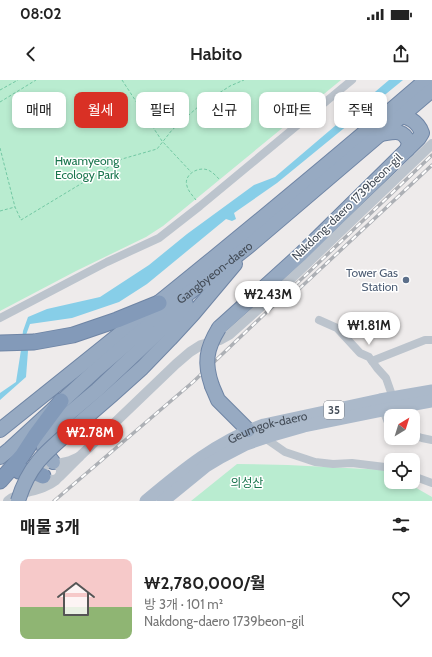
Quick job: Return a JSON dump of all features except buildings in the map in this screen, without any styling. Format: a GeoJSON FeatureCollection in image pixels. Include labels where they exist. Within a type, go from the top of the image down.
{"type":"FeatureCollection","features":[{"type":"Feature","properties":{"kind":"highway","name":"Gangbyeon-daero"},"geometry":{"type":"LineString","coordinates":[[387,113],[426,80]]}},
{"type":"Feature","properties":{"kind":"highway","name":"Gangbyeon-daero"},"geometry":{"type":"LineString","coordinates":[[0,457],[95,371],[152,322],[248,246],[432,90]]}},
{"type":"Feature","properties":{"kind":"highway"},"geometry":{"type":"LineString","coordinates":[[248,430],[218,400],[208,372],[208,349],[219,328],[301,254],[419,138],[422,133],[416,123],[403,116],[387,116]]}},
{"type":"Feature","properties":{"kind":"highway","name":"Gangbyeon-daero"},"geometry":{"type":"LineString","coordinates":[[0,430],[158,303],[369,128]]}},
{"type":"Feature","properties":{"kind":"highway"},"geometry":{"type":"LineString","coordinates":[[381,134],[395,131],[403,133],[408,138],[410,143],[407,150]]}},
{"type":"Feature","properties":{"kind":"highway"},"geometry":{"type":"LineString","coordinates":[[22,496],[26,479],[40,459],[50,448],[142,368],[193,314],[248,246]]}},
{"type":"Feature","properties":{"kind":"highway"},"geometry":{"type":"LineString","coordinates":[[55,463],[44,450],[42,444],[47,432],[97,390],[165,326],[202,283]]}},
{"type":"Feature","properties":{"kind":"highway"},"geometry":{"type":"LineString","coordinates":[[0,343],[34,342],[73,335],[117,320],[158,303]]}},
{"type":"Feature","properties":{"kind":"highway"},"geometry":{"type":"LineString","coordinates":[[0,482],[22,456],[35,436],[62,401]]}},
{"type":"Feature","properties":{"kind":"highway"},"geometry":{"type":"LineString","coordinates":[[0,482],[20,471],[37,473],[51,477]]}},
{"type":"Feature","properties":{"kind":"main road","name":"Geumgok-daero"},"geometry":{"type":"LineString","coordinates":[[146,501],[181,471],[228,440],[248,430],[264,425],[432,391]]}},
{"type":"Feature","properties":{"kind":"main road","name":"Geumgok-daero"},"geometry":{"type":"LineString","coordinates":[[389,409],[432,401]]}},
{"type":"Feature","properties":{"kind":"main road","name":"Geumgok-daero"},"geometry":{"type":"LineString","coordinates":[[163,501],[206,466],[246,444],[264,437],[304,426],[384,410]]}},
{"type":"Feature","properties":{"kind":"street"},"geometry":{"type":"LineString","coordinates":[[0,318],[108,262],[159,238],[200,206],[352,80]]}},
{"type":"Feature","properties":{"kind":"street","name":"Nakdong-daero 1739beon-gil"},"geometry":{"type":"LineString","coordinates":[[51,477],[80,457],[185,356],[201,345],[220,340],[235,330],[275,294],[432,144]]}},
{"type":"Feature","properties":{"kind":"street"},"geometry":{"type":"LineString","coordinates":[[318,320],[337,328],[354,347],[369,357],[386,378],[393,398]]}},
{"type":"Feature","properties":{"kind":"street"},"geometry":{"type":"LineString","coordinates":[[372,361],[425,340],[432,340]]}},
{"type":"Feature","properties":{"kind":"street"},"geometry":{"type":"LineString","coordinates":[[248,430],[264,437],[285,452],[315,462],[333,464],[352,463],[384,467]]}},
{"type":"Feature","properties":{"kind":"street"},"geometry":{"type":"LineString","coordinates":[[420,437],[432,440]]}},
{"type":"Feature","properties":{"kind":"street"},"geometry":{"type":"LineString","coordinates":[[51,477],[42,472],[44,466],[48,463],[70,461],[80,457]]}},
{"type":"Feature","properties":{"kind":"street"},"geometry":{"type":"LineString","coordinates":[[8,501],[12,498],[22,496],[37,484],[61,470],[55,463]]}},
{"type":"Feature","properties":{"kind":"street"},"geometry":{"type":"LineString","coordinates":[[420,479],[432,483]]}},
{"type":"Feature","properties":{"kind":"path"},"geometry":{"type":"LineString","coordinates":[[0,90],[18,80]]}},
{"type":"Feature","properties":{"kind":"path"},"geometry":{"type":"LineString","coordinates":[[0,102],[36,80]]}},
{"type":"Feature","properties":{"kind":"path"},"geometry":{"type":"LineString","coordinates":[[122,80],[159,135],[162,142],[192,172]]}},
{"type":"Feature","properties":{"kind":"path"},"geometry":{"type":"LineString","coordinates":[[0,148],[15,207],[21,220],[122,159],[157,149],[172,130],[199,106],[230,86],[244,80]]}},
{"type":"Feature","properties":{"kind":"path"},"geometry":{"type":"LineString","coordinates":[[200,206],[187,185],[187,180],[192,172],[201,168],[208,170],[224,185]]}},
{"type":"Feature","properties":{"kind":"path"},"geometry":{"type":"LineString","coordinates":[[0,211],[15,207]]}},
{"type":"Feature","properties":{"kind":"green space","name":"Hwamyeong Ecology Park"},"geometry":{"type":"Polygon","coordinates":[[[0,80],[341,80],[326,92],[259,92],[259,128],[282,128],[163,226],[146,237],[76,271],[0,311],[0,80]]]}},
{"type":"Feature","properties":{"kind":"green space","name":"의성산"},"geometry":{"type":"Polygon","coordinates":[[[237,464],[384,470],[384,489],[418,489],[432,497],[432,501],[191,501],[237,464]]]}},
{"type":"Feature","properties":{"kind":"water"},"geometry":{"type":"Polygon","coordinates":[[[389,80],[403,80],[387,93],[375,92],[389,80]]]}},
{"type":"Feature","properties":{"kind":"water"},"geometry":{"type":"Polygon","coordinates":[[[334,127],[344,128],[277,183],[234,213],[236,219],[232,221],[226,219],[147,284],[119,302],[72,318],[30,324],[26,335],[28,351],[26,377],[0,400],[0,393],[16,382],[23,331],[28,317],[47,309],[100,297],[149,265],[187,234],[254,185],[275,177],[334,127]]]}},
{"type":"Feature","properties":{"kind":"railway"},"geometry":{"type":"LineString","coordinates":[[54,501],[193,382],[432,155]]}},
{"type":"Feature","properties":{"kind":"railway"},"geometry":{"type":"LineString","coordinates":[[299,289],[432,165]]}},
{"type":"Feature","properties":{"kind":"place","name":"Tower Gas Station"},"geometry":{"type":"Point","coordinates":[406,280]}}]}
